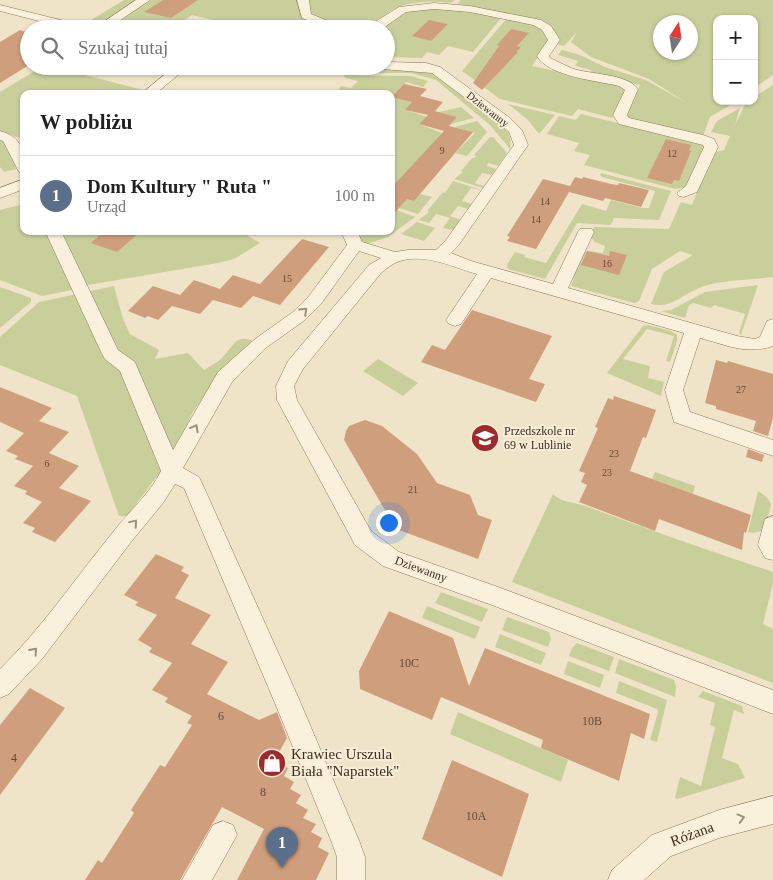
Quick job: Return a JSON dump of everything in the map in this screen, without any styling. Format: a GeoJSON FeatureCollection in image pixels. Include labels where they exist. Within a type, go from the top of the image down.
{"type":"FeatureCollection","features":[{"type":"Feature","properties":{"kind":"street"},"geometry":{"type":"LineString","coordinates":[[113,20],[144,0]]}},
{"type":"Feature","properties":{"kind":"street"},"geometry":{"type":"LineString","coordinates":[[303,0],[306,16],[313,20]]}},
{"type":"Feature","properties":{"kind":"street"},"geometry":{"type":"LineString","coordinates":[[387,20],[404,8],[428,4],[452,5],[537,22],[551,33],[554,40],[543,56],[545,60],[568,71],[629,86],[632,89],[620,115],[624,121],[708,142],[711,147],[692,189],[684,193]]}},
{"type":"Feature","properties":{"kind":"street"},"geometry":{"type":"LineString","coordinates":[[0,8],[58,20]]}},
{"type":"Feature","properties":{"kind":"street","name":"Dziewanny"},"geometry":{"type":"LineString","coordinates":[[395,66],[426,67],[436,70],[505,120],[518,136],[521,145],[452,243],[440,255],[408,255],[392,258],[375,269],[295,366],[285,386],[287,400],[364,538],[391,559],[498,596],[773,702]]}},
{"type":"Feature","properties":{"kind":"street"},"geometry":{"type":"LineString","coordinates":[[155,90],[173,75]]}},
{"type":"Feature","properties":{"kind":"street"},"geometry":{"type":"LineString","coordinates":[[0,135],[9,138],[20,161]]}},
{"type":"Feature","properties":{"kind":"street"},"geometry":{"type":"LineString","coordinates":[[0,194],[20,185]]}},
{"type":"Feature","properties":{"kind":"street"},"geometry":{"type":"LineString","coordinates":[[55,235],[111,354],[128,367],[171,471],[192,483],[258,633],[351,856],[351,880]]}},
{"type":"Feature","properties":{"kind":"street","name":"Dziewanny"},"geometry":{"type":"LineString","coordinates":[[0,686],[45,638],[124,535],[165,486],[171,471],[225,377],[261,343],[299,316],[315,300],[352,238],[392,258]]}},
{"type":"Feature","properties":{"kind":"street"},"geometry":{"type":"LineString","coordinates":[[558,290],[583,238],[598,248]]}},
{"type":"Feature","properties":{"kind":"street"},"geometry":{"type":"LineString","coordinates":[[440,255],[465,266],[558,290],[737,342],[756,345],[768,341],[773,324]]}},
{"type":"Feature","properties":{"kind":"street"},"geometry":{"type":"LineString","coordinates":[[455,320],[487,271]]}},
{"type":"Feature","properties":{"kind":"street"},"geometry":{"type":"LineString","coordinates":[[694,329],[674,390],[681,417],[773,448]]}},
{"type":"Feature","properties":{"kind":"street"},"geometry":{"type":"LineString","coordinates":[[773,525],[769,545],[773,551]]}},
{"type":"Feature","properties":{"kind":"street"},"geometry":{"type":"LineString","coordinates":[[258,633],[258,666]]}},
{"type":"Feature","properties":{"kind":"street","name":"Różana"},"geometry":{"type":"LineString","coordinates":[[622,880],[662,846],[719,824],[773,810]]}},
{"type":"Feature","properties":{"kind":"street"},"geometry":{"type":"LineString","coordinates":[[196,880],[223,835]]}},
{"type":"Feature","properties":{"kind":"green space"},"geometry":{"type":"Polygon","coordinates":[[[124,0],[139,0],[107,20],[91,20],[124,0]]]}},
{"type":"Feature","properties":{"kind":"green space"},"geometry":{"type":"Polygon","coordinates":[[[149,0],[300,0],[299,12],[308,20],[212,20],[192,15],[185,20],[117,20],[149,0]]]}},
{"type":"Feature","properties":{"kind":"green space"},"geometry":{"type":"Polygon","coordinates":[[[309,0],[455,0],[451,3],[426,2],[407,4],[397,7],[376,20],[321,20],[309,15],[309,0]]]}},
{"type":"Feature","properties":{"kind":"green space"},"geometry":{"type":"Polygon","coordinates":[[[461,0],[773,0],[773,75],[758,85],[758,15],[713,15],[713,105],[730,105],[710,117],[703,136],[633,121],[626,116],[640,85],[590,74],[591,70],[575,66],[578,61],[558,55],[562,50],[580,55],[605,67],[646,80],[687,103],[649,79],[591,57],[571,42],[577,32],[564,46],[557,44],[540,21],[457,4],[461,0]]]}},
{"type":"Feature","properties":{"kind":"green space"},"geometry":{"type":"Polygon","coordinates":[[[427,6],[502,17],[473,52],[448,46],[439,55],[427,52],[422,58],[395,57],[395,20],[391,20],[398,14],[427,6]]]}},
{"type":"Feature","properties":{"kind":"green space"},"geometry":{"type":"Polygon","coordinates":[[[507,18],[538,25],[550,40],[532,66],[623,86],[626,90],[612,118],[578,109],[572,116],[500,99],[462,71],[507,18]]]}},
{"type":"Feature","properties":{"kind":"green space"},"geometry":{"type":"Polygon","coordinates":[[[395,68],[431,73],[471,99],[507,131],[511,142],[510,149],[490,125],[436,80],[411,73],[395,73],[395,68]]]}},
{"type":"Feature","properties":{"kind":"green space"},"geometry":{"type":"Polygon","coordinates":[[[28,75],[85,75],[143,90],[20,90],[20,138],[0,132],[0,92],[28,75]]]}},
{"type":"Feature","properties":{"kind":"green space"},"geometry":{"type":"Polygon","coordinates":[[[344,75],[411,76],[428,81],[423,87],[406,82],[395,93],[395,90],[338,90],[341,86],[351,88],[358,81],[345,78],[344,75]]]}},
{"type":"Feature","properties":{"kind":"green space"},"geometry":{"type":"Polygon","coordinates":[[[773,85],[773,277],[714,284],[697,289],[664,305],[651,304],[664,272],[693,255],[680,251],[652,269],[639,301],[634,303],[571,286],[574,278],[571,276],[582,252],[603,253],[605,246],[595,242],[589,235],[594,227],[669,229],[681,202],[692,205],[712,153],[724,150],[730,136],[711,132],[717,121],[740,108],[735,125],[745,105],[758,105],[758,94],[773,85]]]}},
{"type":"Feature","properties":{"kind":"green space"},"geometry":{"type":"Polygon","coordinates":[[[395,96],[414,103],[405,110],[428,117],[419,124],[443,135],[395,187],[395,96]]]}},
{"type":"Feature","properties":{"kind":"green space"},"geometry":{"type":"Polygon","coordinates":[[[508,104],[555,115],[539,134],[527,119],[508,104]]]}},
{"type":"Feature","properties":{"kind":"green space"},"geometry":{"type":"Polygon","coordinates":[[[461,107],[474,118],[451,124],[457,117],[439,112],[461,107]]]}},
{"type":"Feature","properties":{"kind":"green space"},"geometry":{"type":"Polygon","coordinates":[[[581,114],[703,144],[704,148],[688,187],[675,189],[584,165],[590,155],[574,151],[579,143],[547,134],[559,116],[576,120],[581,114]]]}},
{"type":"Feature","properties":{"kind":"green space"},"geometry":{"type":"Polygon","coordinates":[[[477,121],[487,132],[467,156],[455,153],[475,133],[454,127],[477,121]]]}},
{"type":"Feature","properties":{"kind":"green space"},"geometry":{"type":"Polygon","coordinates":[[[490,137],[493,137],[507,153],[498,166],[488,163],[487,166],[496,169],[492,175],[482,173],[475,183],[484,186],[483,188],[454,179],[463,172],[461,171],[476,156],[474,155],[490,137]]]}},
{"type":"Feature","properties":{"kind":"green space"},"geometry":{"type":"Polygon","coordinates":[[[0,140],[4,141],[17,169],[4,172],[0,167],[0,140]]]}},
{"type":"Feature","properties":{"kind":"green space"},"geometry":{"type":"Polygon","coordinates":[[[601,173],[671,191],[659,220],[614,218],[611,225],[577,223],[545,279],[508,269],[507,265],[515,252],[525,255],[524,257],[546,263],[582,204],[606,211],[611,200],[649,208],[655,191],[602,177],[601,173]]]}},
{"type":"Feature","properties":{"kind":"green space"},"geometry":{"type":"Polygon","coordinates":[[[453,181],[482,190],[471,188],[462,201],[472,204],[468,209],[458,206],[450,216],[461,220],[453,230],[443,228],[450,218],[436,214],[429,223],[419,220],[428,213],[428,210],[443,192],[445,193],[453,181]]]}},
{"type":"Feature","properties":{"kind":"green space"},"geometry":{"type":"Polygon","coordinates":[[[420,194],[432,197],[418,214],[399,208],[407,199],[414,201],[420,194]]]}},
{"type":"Feature","properties":{"kind":"green space"},"geometry":{"type":"Polygon","coordinates":[[[20,205],[20,235],[48,235],[73,288],[72,290],[42,296],[0,280],[0,210],[20,205]]]}},
{"type":"Feature","properties":{"kind":"green space"},"geometry":{"type":"Polygon","coordinates":[[[397,210],[415,217],[395,232],[395,212],[397,210]]]}},
{"type":"Feature","properties":{"kind":"green space"},"geometry":{"type":"Polygon","coordinates":[[[417,222],[435,228],[424,241],[401,234],[417,222]]]}},
{"type":"Feature","properties":{"kind":"green space"},"geometry":{"type":"Polygon","coordinates":[[[61,235],[249,235],[260,243],[234,259],[218,263],[84,285],[61,235]]]}},
{"type":"Feature","properties":{"kind":"green space"},"geometry":{"type":"Polygon","coordinates":[[[358,235],[391,235],[367,244],[358,235]]]}},
{"type":"Feature","properties":{"kind":"green space"},"geometry":{"type":"Polygon","coordinates":[[[758,285],[741,335],[739,333],[745,314],[714,305],[711,308],[693,303],[689,305],[685,318],[661,311],[671,310],[705,292],[758,285]]]}},
{"type":"Feature","properties":{"kind":"green space"},"geometry":{"type":"Polygon","coordinates":[[[114,286],[123,319],[130,334],[159,350],[155,359],[188,353],[204,370],[221,359],[235,342],[249,339],[255,342],[218,376],[193,412],[173,455],[127,516],[119,516],[77,396],[0,365],[0,337],[39,302],[114,286]]]}},
{"type":"Feature","properties":{"kind":"green space"},"geometry":{"type":"Polygon","coordinates":[[[0,287],[31,298],[31,302],[0,328],[0,287]]]}},
{"type":"Feature","properties":{"kind":"green space"},"geometry":{"type":"Polygon","coordinates":[[[648,325],[671,331],[677,335],[677,341],[670,362],[666,361],[674,336],[647,329],[623,359],[650,366],[648,378],[664,382],[661,396],[607,373],[643,326],[648,325]]]}},
{"type":"Feature","properties":{"kind":"green space"},"geometry":{"type":"Polygon","coordinates":[[[378,359],[418,383],[403,396],[363,371],[378,359]]]}},
{"type":"Feature","properties":{"kind":"green space"},"geometry":{"type":"Polygon","coordinates":[[[655,472],[695,486],[693,494],[652,479],[655,472]]]}},
{"type":"Feature","properties":{"kind":"green space"},"geometry":{"type":"Polygon","coordinates":[[[758,491],[767,497],[771,504],[765,530],[753,533],[748,532],[758,491]]]}},
{"type":"Feature","properties":{"kind":"green space"},"geometry":{"type":"Polygon","coordinates":[[[553,494],[564,501],[583,505],[773,572],[773,583],[763,624],[773,629],[773,683],[512,582],[553,494]]]}},
{"type":"Feature","properties":{"kind":"green space"},"geometry":{"type":"Polygon","coordinates":[[[441,592],[488,609],[482,622],[435,603],[441,592]]]}},
{"type":"Feature","properties":{"kind":"green space"},"geometry":{"type":"Polygon","coordinates":[[[427,606],[480,627],[475,639],[422,618],[427,606]]]}},
{"type":"Feature","properties":{"kind":"green space"},"geometry":{"type":"Polygon","coordinates":[[[507,617],[549,632],[551,639],[548,647],[502,630],[507,617]]]}},
{"type":"Feature","properties":{"kind":"green space"},"geometry":{"type":"Polygon","coordinates":[[[500,634],[546,653],[541,665],[495,647],[500,634]]]}},
{"type":"Feature","properties":{"kind":"green space"},"geometry":{"type":"Polygon","coordinates":[[[577,643],[614,657],[609,671],[569,656],[572,648],[577,643]]]}},
{"type":"Feature","properties":{"kind":"green space"},"geometry":{"type":"Polygon","coordinates":[[[619,659],[674,680],[676,687],[675,697],[615,673],[619,659]]]}},
{"type":"Feature","properties":{"kind":"green space"},"geometry":{"type":"Polygon","coordinates":[[[568,661],[604,675],[600,688],[564,674],[568,661]]]}},
{"type":"Feature","properties":{"kind":"green space"},"geometry":{"type":"Polygon","coordinates":[[[619,681],[667,700],[657,742],[650,740],[658,712],[657,709],[616,693],[619,681]]]}},
{"type":"Feature","properties":{"kind":"green space"},"geometry":{"type":"Polygon","coordinates":[[[703,691],[742,706],[744,714],[734,710],[722,758],[738,764],[745,778],[677,799],[675,797],[680,777],[701,786],[715,727],[710,725],[715,703],[698,697],[703,691]]]}},
{"type":"Feature","properties":{"kind":"green space"},"geometry":{"type":"Polygon","coordinates":[[[458,712],[568,760],[561,782],[450,734],[458,712]]]}},
{"type":"Feature","properties":{"kind":"building"},"geometry":{"type":"Polygon","coordinates":[[[163,0],[198,0],[171,18],[144,12],[163,0]]]}},
{"type":"Feature","properties":{"kind":"building"},"geometry":{"type":"Polygon","coordinates":[[[429,20],[448,24],[431,41],[412,36],[429,20]]]}},
{"type":"Feature","properties":{"kind":"building"},"geometry":{"type":"Polygon","coordinates":[[[511,29],[529,33],[517,46],[521,47],[516,52],[518,52],[482,90],[473,83],[499,46],[497,45],[511,29]]]}},
{"type":"Feature","properties":{"kind":"building"},"geometry":{"type":"Polygon","coordinates":[[[20,30],[20,71],[0,83],[0,42],[20,30]]]}},
{"type":"Feature","properties":{"kind":"building"},"geometry":{"type":"Polygon","coordinates":[[[404,84],[427,89],[420,96],[443,102],[435,111],[457,117],[449,126],[473,132],[414,201],[407,199],[395,212],[395,184],[444,131],[419,124],[428,115],[405,110],[412,102],[395,98],[395,93],[404,84]]]}},
{"type":"Feature","properties":{"kind":"building"},"geometry":{"type":"Polygon","coordinates":[[[666,139],[691,145],[689,150],[691,151],[679,181],[674,180],[672,184],[647,178],[666,139]]]}},
{"type":"Feature","properties":{"kind":"building"},"geometry":{"type":"Polygon","coordinates":[[[575,177],[618,185],[619,183],[649,190],[641,207],[605,198],[603,201],[569,192],[536,249],[507,241],[510,237],[507,236],[543,179],[570,186],[575,177]]]}},
{"type":"Feature","properties":{"kind":"building"},"geometry":{"type":"Polygon","coordinates":[[[100,235],[136,235],[117,252],[91,243],[100,235]]]}},
{"type":"Feature","properties":{"kind":"building"},"geometry":{"type":"Polygon","coordinates":[[[302,239],[329,247],[280,305],[253,296],[241,308],[213,300],[200,314],[172,306],[158,320],[148,316],[145,318],[128,311],[153,286],[180,295],[194,280],[220,289],[233,275],[260,284],[302,239]]]}},
{"type":"Feature","properties":{"kind":"building"},"geometry":{"type":"Polygon","coordinates":[[[587,251],[609,256],[610,251],[627,255],[619,275],[581,265],[587,251]]]}},
{"type":"Feature","properties":{"kind":"building"},"geometry":{"type":"Polygon","coordinates":[[[472,310],[552,336],[529,379],[545,384],[536,402],[421,362],[432,345],[445,350],[472,310]]]}},
{"type":"Feature","properties":{"kind":"building"},"geometry":{"type":"Polygon","coordinates":[[[716,360],[727,363],[728,361],[773,374],[773,418],[768,436],[753,431],[756,421],[716,409],[716,406],[705,403],[716,360]]]}},
{"type":"Feature","properties":{"kind":"building"},"geometry":{"type":"Polygon","coordinates":[[[0,387],[52,408],[39,421],[69,432],[49,453],[79,466],[59,488],[91,501],[55,542],[32,532],[35,528],[23,523],[42,502],[25,494],[27,491],[14,486],[33,466],[15,459],[18,456],[6,451],[24,433],[0,422],[0,387]]]}},
{"type":"Feature","properties":{"kind":"building"},"geometry":{"type":"Polygon","coordinates":[[[614,396],[656,410],[646,438],[643,437],[630,471],[751,515],[746,533],[744,532],[742,550],[659,519],[655,531],[579,502],[587,485],[581,482],[585,473],[579,471],[598,428],[595,427],[608,398],[613,400],[614,396]]]}},
{"type":"Feature","properties":{"kind":"building"},"geometry":{"type":"Polygon","coordinates":[[[365,420],[382,426],[417,454],[437,483],[470,495],[478,515],[492,520],[478,559],[396,529],[344,440],[349,426],[365,420]]]}},
{"type":"Feature","properties":{"kind":"building"},"geometry":{"type":"Polygon","coordinates":[[[748,449],[764,455],[762,462],[746,457],[748,449]]]}},
{"type":"Feature","properties":{"kind":"building"},"geometry":{"type":"Polygon","coordinates":[[[156,554],[184,567],[181,571],[189,575],[175,598],[211,615],[191,644],[228,662],[207,694],[259,720],[277,712],[287,738],[278,754],[281,756],[277,763],[288,768],[284,776],[294,782],[290,789],[301,795],[296,803],[308,810],[303,818],[316,824],[311,832],[322,838],[318,847],[329,853],[316,880],[237,880],[264,829],[222,807],[180,880],[85,880],[98,860],[102,863],[134,813],[131,810],[160,765],[165,767],[192,725],[187,723],[192,716],[165,702],[168,698],[152,690],[172,663],[149,652],[152,648],[138,640],[157,615],[135,605],[138,602],[124,595],[156,554]]]}},
{"type":"Feature","properties":{"kind":"building"},"geometry":{"type":"Polygon","coordinates":[[[389,611],[453,638],[469,686],[485,648],[650,714],[644,739],[631,733],[619,781],[541,748],[543,740],[441,697],[432,720],[360,689],[359,671],[389,611]]]}},
{"type":"Feature","properties":{"kind":"building"},"geometry":{"type":"Polygon","coordinates":[[[30,688],[65,708],[0,795],[0,725],[30,688]]]}},
{"type":"Feature","properties":{"kind":"building"},"geometry":{"type":"Polygon","coordinates":[[[452,760],[529,794],[502,877],[422,839],[452,760]]]}},
{"type":"Feature","properties":{"kind":"place","name":"Przedszkole nr 69 w Lublinie"},"geometry":{"type":"Point","coordinates":[485,438]}},
{"type":"Feature","properties":{"kind":"place","name":"Krawiec Urszula Biała \"Naparstek\""},"geometry":{"type":"Point","coordinates":[272,763]}},
{"type":"Feature","properties":{"kind":"place","name":"Dom Kultury \" Ruta \""},"geometry":{"type":"Point","coordinates":[282,868]}}]}
